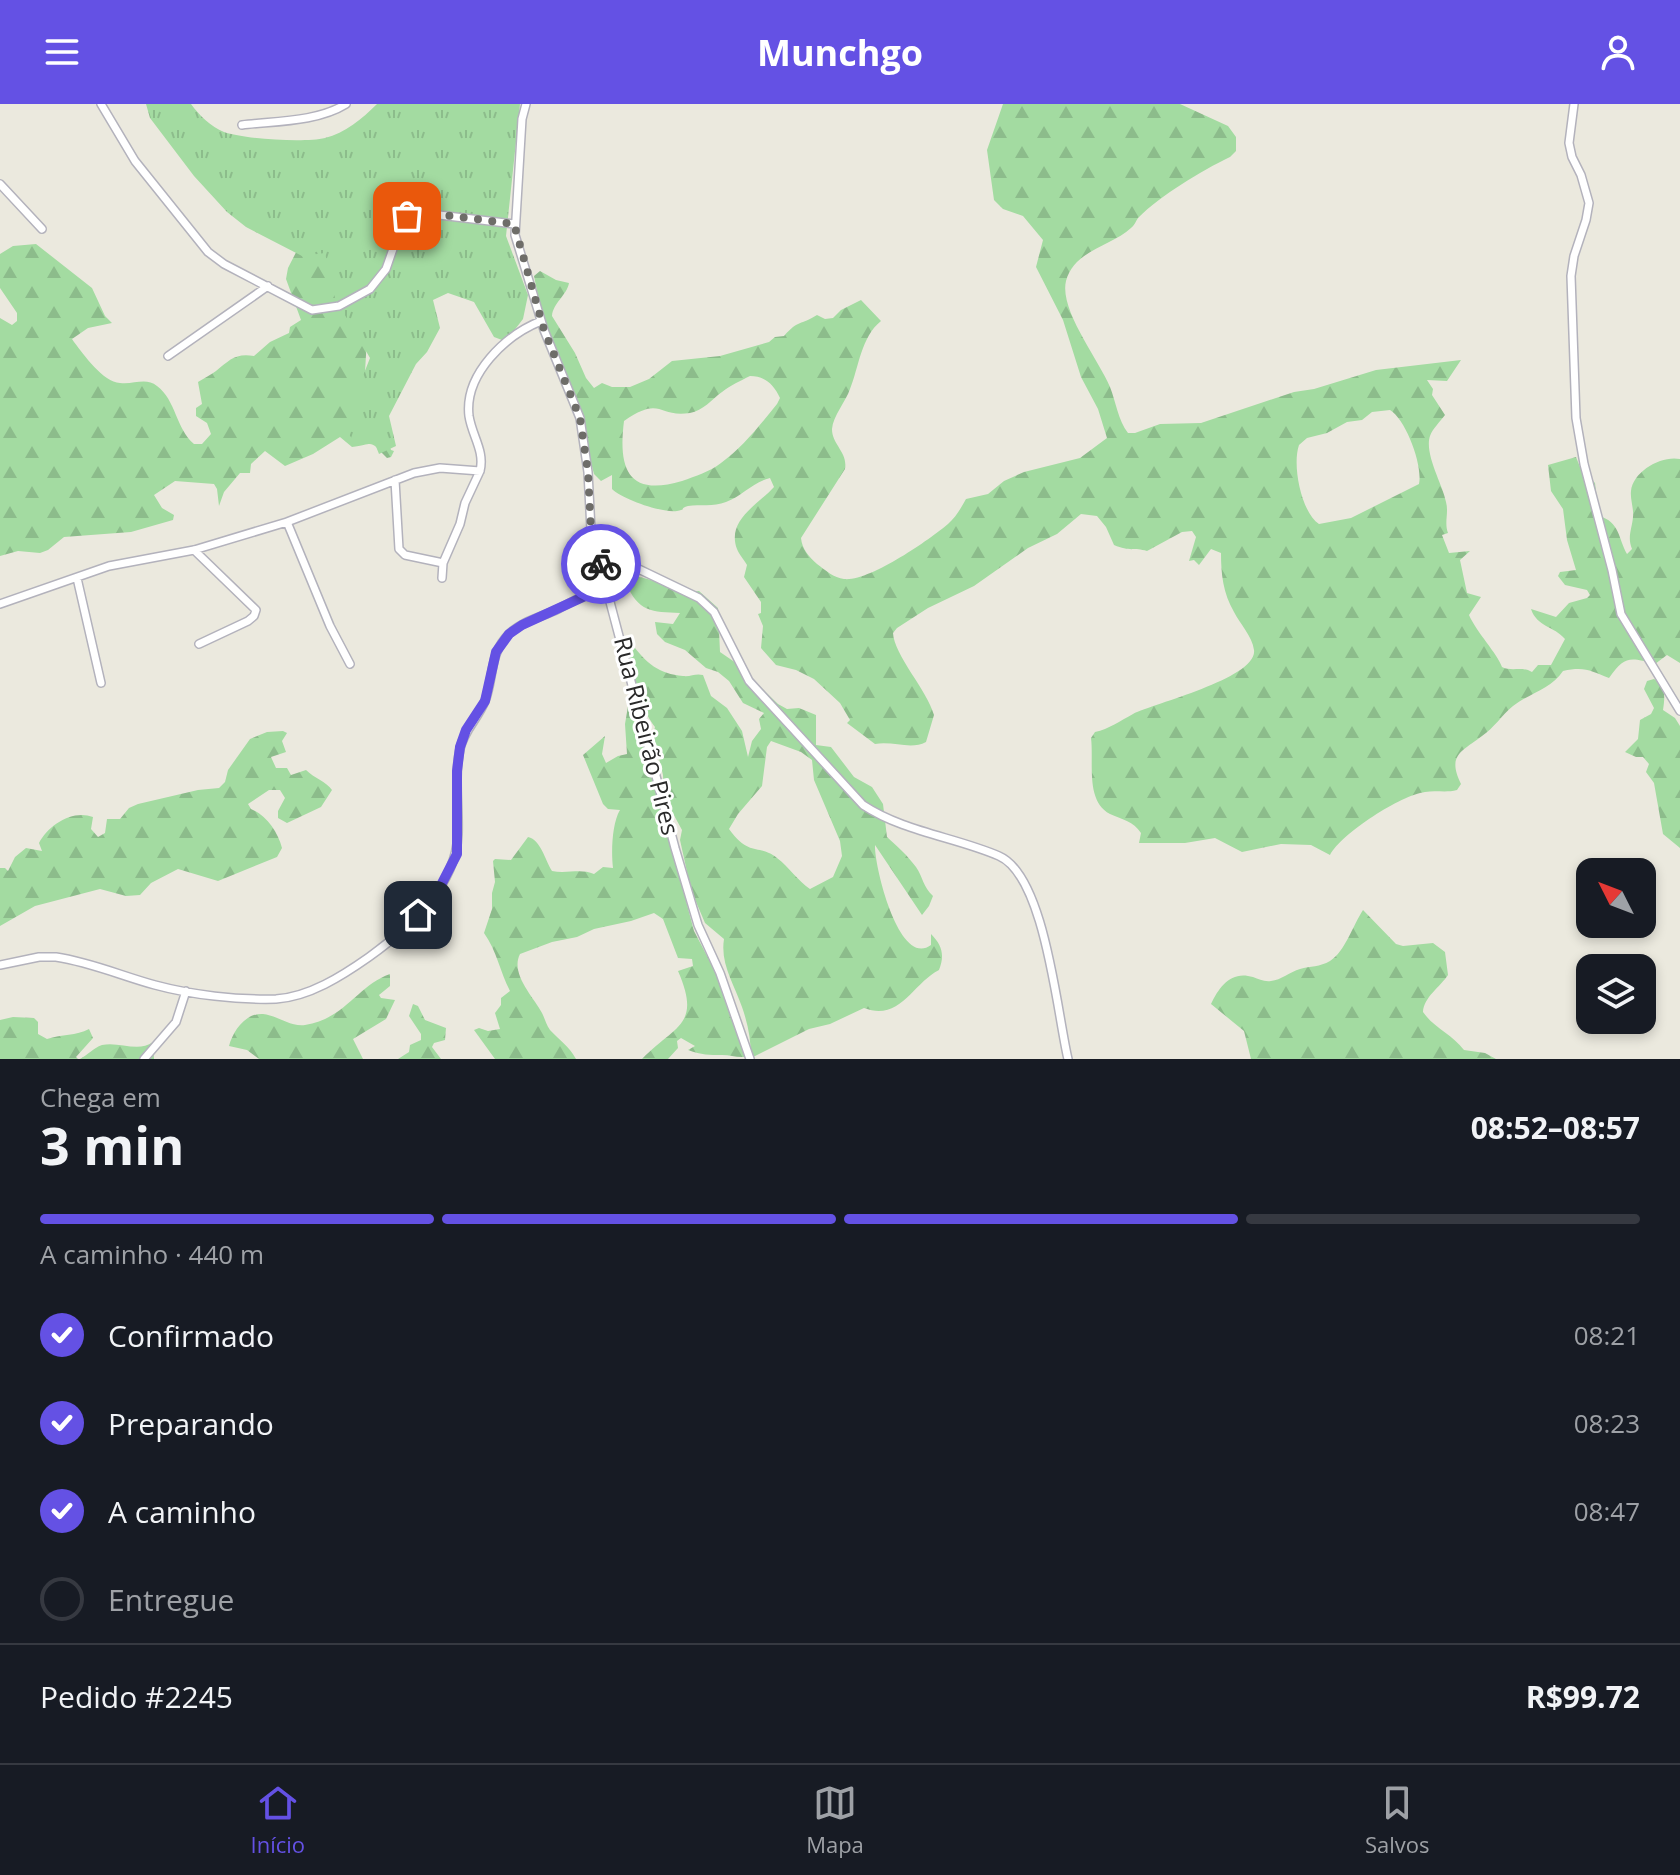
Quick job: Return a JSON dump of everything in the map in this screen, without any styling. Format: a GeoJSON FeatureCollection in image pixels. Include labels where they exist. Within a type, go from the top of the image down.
{"type":"FeatureCollection","features":[{"type":"Feature","properties":{"kind":"street"},"geometry":{"type":"LineString","coordinates":[[101,104],[135,161],[195,239],[224,264],[301,306],[323,311],[370,289],[386,269],[402,223],[414,212],[514,224],[526,104]]}},
{"type":"Feature","properties":{"kind":"street"},"geometry":{"type":"LineString","coordinates":[[242,125],[312,116],[346,104]]}},
{"type":"Feature","properties":{"kind":"street"},"geometry":{"type":"LineString","coordinates":[[1574,104],[1569,143],[1589,203],[1571,276],[1576,418],[1584,464],[1621,614],[1680,711]]}},
{"type":"Feature","properties":{"kind":"street"},"geometry":{"type":"LineString","coordinates":[[0,184],[42,229]]}},
{"type":"Feature","properties":{"kind":"street","name":"Rua Ribeirão Pires"},"geometry":{"type":"LineString","coordinates":[[514,224],[541,321],[580,418],[588,472],[591,530],[690,899],[750,1059]]}},
{"type":"Feature","properties":{"kind":"street"},"geometry":{"type":"LineString","coordinates":[[168,356],[268,286]]}},
{"type":"Feature","properties":{"kind":"street"},"geometry":{"type":"LineString","coordinates":[[442,578],[443,563],[483,458],[469,414],[473,386],[482,368],[499,350],[515,335],[541,321]]}},
{"type":"Feature","properties":{"kind":"street"},"geometry":{"type":"LineString","coordinates":[[0,604],[109,566],[194,550],[287,522],[428,469],[480,471]]}},
{"type":"Feature","properties":{"kind":"street"},"geometry":{"type":"LineString","coordinates":[[395,480],[399,549],[405,555],[443,563]]}},
{"type":"Feature","properties":{"kind":"street"},"geometry":{"type":"LineString","coordinates":[[287,522],[330,626],[350,664]]}},
{"type":"Feature","properties":{"kind":"street"},"geometry":{"type":"LineString","coordinates":[[597,549],[688,592],[714,612],[749,681],[863,805],[882,817],[1013,863],[1027,888],[1049,955],[1068,1059]]}},
{"type":"Feature","properties":{"kind":"street"},"geometry":{"type":"LineString","coordinates":[[194,550],[256,610],[248,621],[199,644]]}},
{"type":"Feature","properties":{"kind":"street"},"geometry":{"type":"LineString","coordinates":[[77,578],[101,683]]}},
{"type":"Feature","properties":{"kind":"street"},"geometry":{"type":"LineString","coordinates":[[0,965],[39,957],[56,957],[186,991],[276,999],[329,982],[361,963],[418,915],[438,891],[457,854],[460,747],[466,730],[485,701],[496,652],[509,634],[522,625],[607,586]]}},
{"type":"Feature","properties":{"kind":"street"},"geometry":{"type":"LineString","coordinates":[[144,1059],[176,1022],[186,991]]}},
{"type":"Feature","properties":{"kind":"green space"},"geometry":{"type":"Polygon","coordinates":[[[146,104],[191,104],[219,130],[259,138],[303,140],[339,133],[377,104],[520,104],[506,236],[528,295],[523,319],[502,340],[494,337],[474,302],[448,293],[433,300],[440,328],[427,352],[416,364],[389,416],[396,446],[379,454],[373,439],[354,442],[347,431],[355,396],[370,358],[335,298],[325,253],[302,256],[246,227],[227,212],[194,176],[150,118],[146,104]]]}},
{"type":"Feature","properties":{"kind":"green space"},"geometry":{"type":"Polygon","coordinates":[[[1003,104],[1180,104],[1228,126],[1236,137],[1236,151],[1230,157],[1170,192],[1147,209],[1123,234],[1085,255],[1070,271],[1066,281],[1068,306],[1110,387],[1122,422],[1128,433],[1160,424],[1201,423],[1294,392],[1376,370],[1461,360],[1447,381],[1427,380],[1433,389],[1432,395],[1445,415],[1430,436],[1430,452],[1447,506],[1448,533],[1442,535],[1449,553],[1470,551],[1460,560],[1467,593],[1481,597],[1469,615],[1502,667],[1532,672],[1538,665],[1551,665],[1565,639],[1541,623],[1531,609],[1556,617],[1569,603],[1590,595],[1587,590],[1565,585],[1558,576],[1560,572],[1576,570],[1567,540],[1563,509],[1551,491],[1548,465],[1576,457],[1580,467],[1595,483],[1599,516],[1615,526],[1627,554],[1632,549],[1633,484],[1643,471],[1657,462],[1680,459],[1680,663],[1667,655],[1655,664],[1628,660],[1609,678],[1582,669],[1563,671],[1546,687],[1513,706],[1458,755],[1455,767],[1461,784],[1457,790],[1425,792],[1388,807],[1359,826],[1330,855],[1311,845],[1281,844],[1242,852],[1215,838],[1185,843],[1139,843],[1141,833],[1138,829],[1110,814],[1097,800],[1092,780],[1091,738],[1095,732],[1133,714],[1223,680],[1251,660],[1254,650],[1227,598],[1221,553],[1211,549],[1199,565],[1194,560],[1189,561],[1196,537],[1192,531],[1182,532],[1147,551],[1119,547],[1114,545],[1097,516],[1081,514],[1057,534],[1028,548],[974,586],[928,608],[897,628],[893,633],[899,652],[934,715],[926,742],[914,745],[875,744],[847,723],[850,720],[840,703],[814,679],[776,665],[761,648],[763,626],[758,614],[761,613],[761,602],[744,577],[747,565],[735,539],[740,521],[774,487],[770,478],[726,502],[688,506],[677,511],[652,508],[624,497],[612,489],[612,475],[601,481],[594,474],[577,410],[545,331],[534,276],[540,271],[569,283],[552,316],[594,388],[602,383],[612,387],[630,387],[649,379],[672,361],[720,356],[769,342],[817,315],[825,319],[833,318],[841,310],[861,300],[881,321],[869,335],[850,389],[833,424],[834,440],[844,458],[845,469],[801,538],[806,552],[823,569],[840,578],[855,578],[883,567],[927,540],[951,521],[966,499],[988,494],[1004,481],[1024,472],[1080,458],[1107,438],[1098,409],[1081,377],[1063,320],[1036,267],[1043,240],[1023,216],[1003,209],[994,200],[987,150],[1003,104]],[[750,376],[695,412],[679,414],[653,408],[624,421],[623,453],[630,475],[638,482],[664,485],[702,474],[729,457],[758,428],[780,398],[768,382],[750,376]],[[1390,410],[1372,412],[1362,420],[1347,422],[1327,433],[1307,438],[1299,445],[1297,464],[1300,488],[1307,509],[1319,524],[1351,518],[1419,484],[1412,444],[1402,423],[1390,410]]]}},
{"type":"Feature","properties":{"kind":"green space"},"geometry":{"type":"Polygon","coordinates":[[[311,223],[367,338],[365,372],[391,450],[394,451],[391,457],[387,458],[371,444],[352,447],[340,437],[313,454],[285,466],[265,451],[251,464],[250,473],[240,473],[224,492],[219,506],[214,484],[175,481],[154,495],[162,508],[174,515],[173,520],[131,532],[64,537],[40,553],[18,551],[0,556],[0,318],[12,325],[17,321],[17,313],[0,288],[0,254],[13,246],[36,244],[92,288],[105,316],[112,323],[88,328],[72,339],[74,342],[107,378],[125,383],[148,382],[157,386],[168,399],[188,438],[194,444],[202,444],[211,434],[207,423],[196,416],[196,408],[202,404],[198,382],[233,358],[254,356],[270,342],[289,333],[290,327],[301,320],[286,279],[288,268],[311,223]]]}},
{"type":"Feature","properties":{"kind":"green space"},"geometry":{"type":"Polygon","coordinates":[[[634,576],[683,590],[699,591],[718,608],[720,652],[736,663],[778,704],[816,715],[816,745],[831,747],[854,777],[872,787],[883,804],[887,837],[916,867],[933,896],[922,915],[875,845],[891,912],[909,942],[919,948],[931,945],[931,934],[938,942],[942,955],[939,970],[897,1006],[876,1011],[864,1008],[830,1024],[809,1029],[751,1058],[746,1020],[726,965],[724,939],[705,923],[691,890],[680,840],[682,830],[664,797],[663,775],[653,734],[655,727],[635,688],[629,665],[629,646],[632,644],[648,662],[667,673],[703,675],[711,696],[727,708],[742,731],[748,757],[752,741],[761,729],[759,719],[764,713],[743,703],[729,681],[718,672],[706,668],[685,650],[665,642],[657,634],[655,622],[673,624],[680,613],[661,612],[641,605],[626,583],[634,576]],[[771,741],[767,747],[762,786],[729,829],[743,844],[777,858],[810,889],[833,877],[842,856],[840,841],[814,780],[812,760],[801,752],[771,741]]]}},
{"type":"Feature","properties":{"kind":"green space"},"geometry":{"type":"Polygon","coordinates":[[[1654,679],[1664,692],[1663,710],[1680,726],[1680,848],[1663,834],[1654,783],[1646,772],[1649,764],[1643,757],[1625,752],[1638,739],[1640,720],[1651,714],[1654,708],[1644,689],[1647,681],[1654,679]]]}},
{"type":"Feature","properties":{"kind":"green space"},"geometry":{"type":"Polygon","coordinates":[[[628,706],[645,746],[694,931],[716,973],[727,1007],[750,1056],[697,1053],[688,1050],[695,1046],[681,1038],[677,1041],[678,1048],[668,1059],[642,1059],[674,1031],[686,1014],[685,989],[678,971],[693,966],[692,959],[678,958],[663,919],[654,913],[520,954],[518,969],[524,985],[550,1030],[576,1059],[495,1059],[474,1030],[500,1029],[495,1013],[501,1005],[501,998],[510,991],[484,933],[492,909],[495,882],[493,861],[511,860],[528,837],[539,846],[552,871],[594,874],[603,867],[613,868],[613,838],[620,810],[608,809],[603,804],[583,755],[605,736],[602,754],[606,763],[627,754],[625,724],[628,706]]]}},
{"type":"Feature","properties":{"kind":"green space"},"geometry":{"type":"Polygon","coordinates":[[[267,732],[287,733],[282,741],[286,752],[271,757],[276,768],[287,768],[291,775],[306,770],[332,790],[321,807],[287,823],[278,818],[285,798],[280,790],[269,790],[248,804],[271,825],[278,836],[282,848],[277,857],[218,881],[178,869],[151,883],[140,895],[126,896],[100,889],[35,906],[0,926],[0,868],[8,871],[15,857],[26,848],[42,851],[39,843],[43,836],[62,820],[77,815],[93,817],[91,829],[98,837],[105,833],[107,819],[120,819],[129,808],[138,804],[219,788],[250,739],[267,732]]]}},
{"type":"Feature","properties":{"kind":"green space"},"geometry":{"type":"Polygon","coordinates":[[[1363,910],[1396,944],[1433,943],[1445,952],[1448,975],[1429,997],[1423,1012],[1464,1050],[1485,1053],[1496,1059],[1251,1059],[1244,1031],[1211,1004],[1218,992],[1238,976],[1271,981],[1330,961],[1344,945],[1363,910]]]}},
{"type":"Feature","properties":{"kind":"green space"},"geometry":{"type":"Polygon","coordinates":[[[390,974],[390,986],[379,995],[395,1000],[386,1019],[353,1039],[363,1059],[259,1059],[247,1050],[229,1046],[237,1029],[251,1016],[263,1014],[299,1025],[319,1022],[390,974]]]}},
{"type":"Feature","properties":{"kind":"green space"},"geometry":{"type":"Polygon","coordinates":[[[413,1004],[418,1006],[425,1020],[446,1028],[445,1040],[434,1043],[432,1047],[441,1059],[398,1059],[409,1052],[410,1045],[421,1040],[421,1034],[409,1016],[413,1004]]]}},
{"type":"Feature","properties":{"kind":"green space"},"geometry":{"type":"Polygon","coordinates":[[[34,1018],[38,1022],[38,1034],[47,1039],[89,1029],[93,1038],[76,1057],[78,1059],[0,1059],[0,1020],[34,1018]]]}},
{"type":"Feature","properties":{"kind":"green space"},"geometry":{"type":"Polygon","coordinates":[[[153,1042],[154,1059],[80,1059],[102,1045],[141,1047],[153,1042]]]}},
{"type":"Feature","properties":{"kind":"way so far"},"geometry":{"type":"LineString","coordinates":[[407,216],[421,212],[514,224],[544,330],[580,418],[588,472],[591,530],[601,564]]}},
{"type":"Feature","properties":{"kind":"route"},"geometry":{"type":"LineString","coordinates":[[418,915],[438,891],[457,854],[460,747],[466,730],[485,701],[496,652],[509,634],[522,625],[607,586],[601,564]]}}]}
